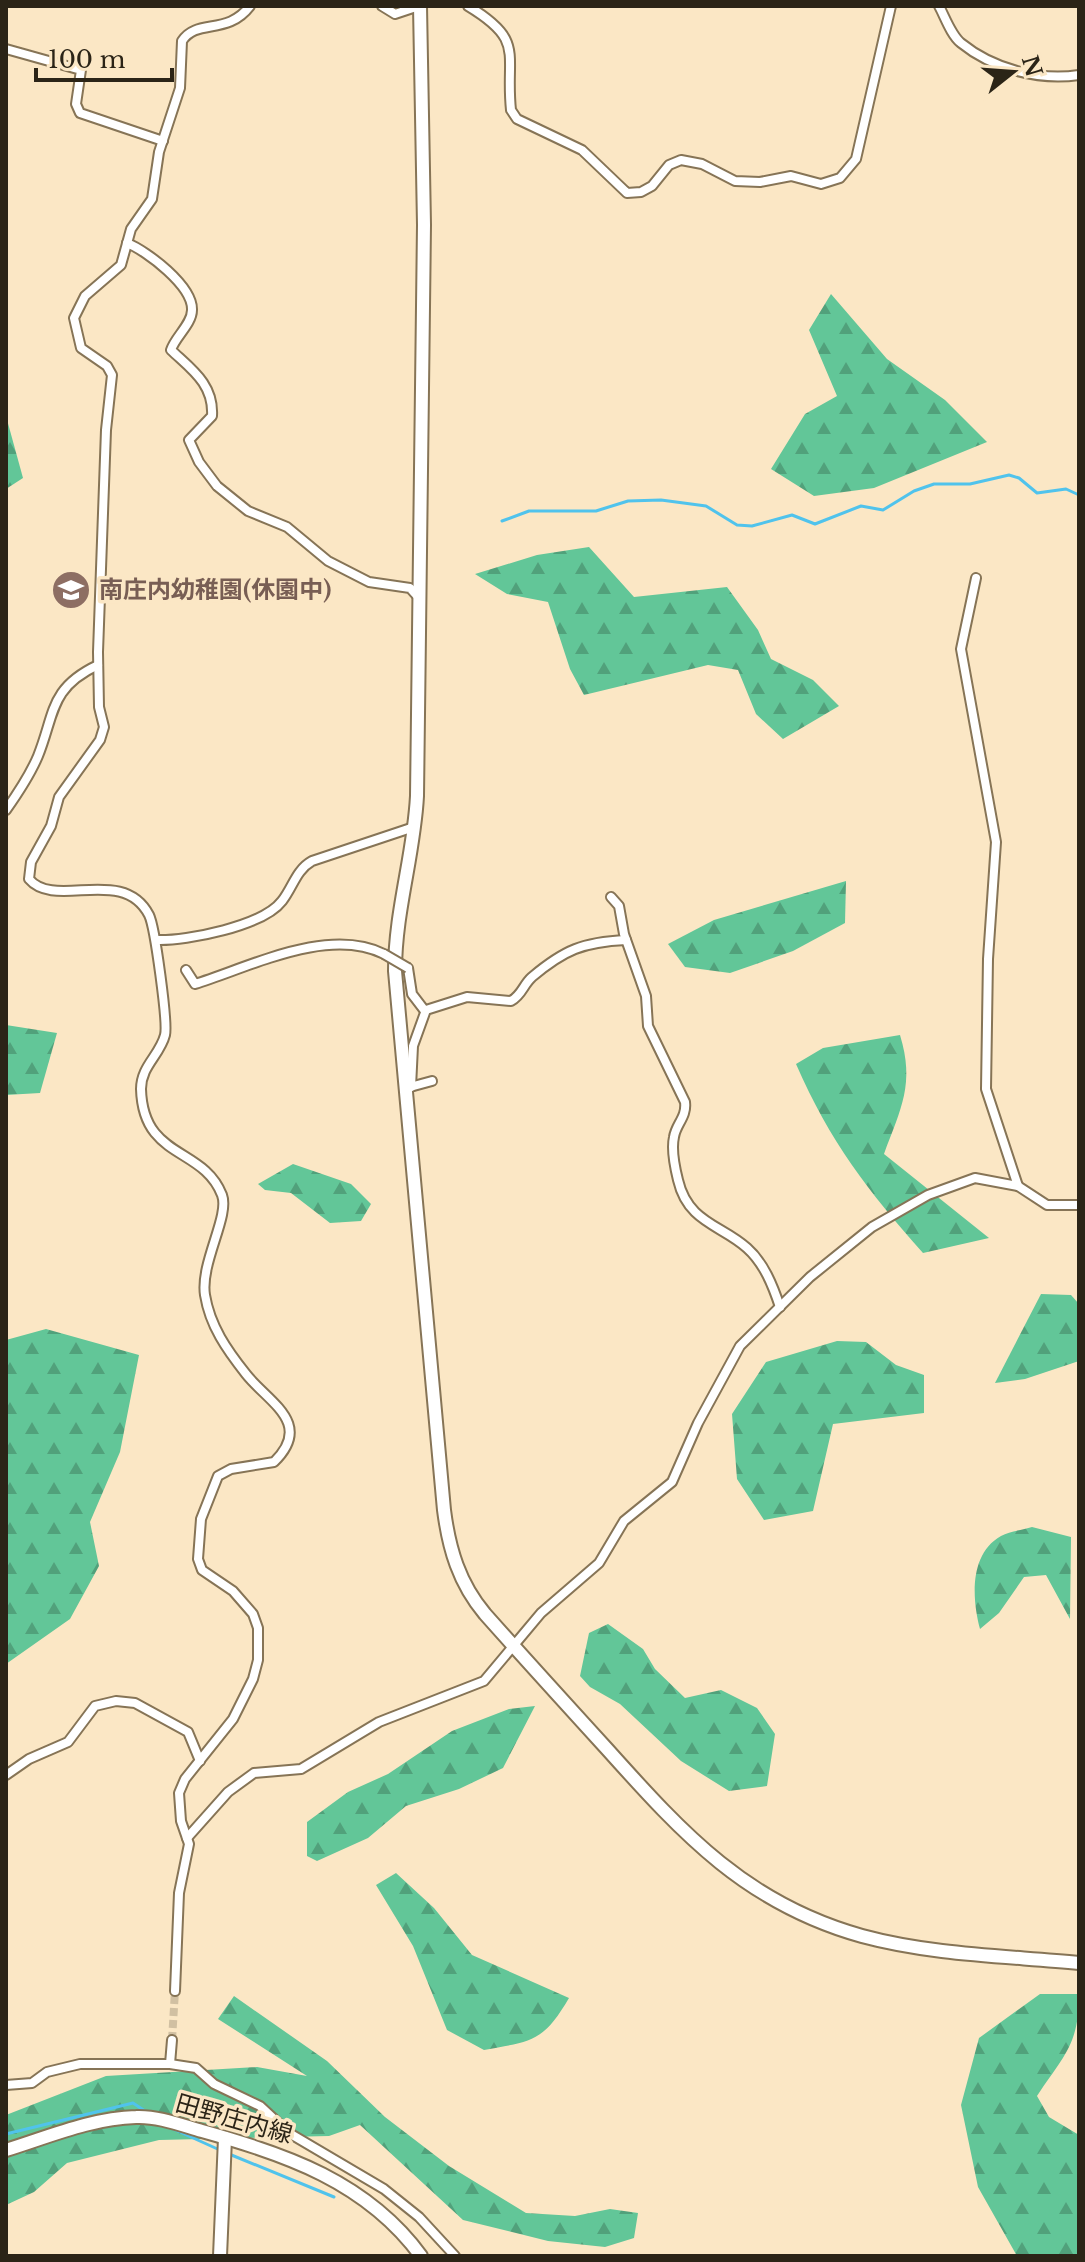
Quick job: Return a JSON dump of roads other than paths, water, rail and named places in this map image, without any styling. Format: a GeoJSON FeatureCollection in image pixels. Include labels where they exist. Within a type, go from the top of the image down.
{"type":"FeatureCollection","features":[{"type":"Feature","properties":{"kind":"street"},"geometry":{"type":"LineString","coordinates":[[175,1991],[179,1893],[189,1849],[179,1808],[179,1793],[185,1779],[229,1725],[247,1693],[258,1660],[258,1636],[248,1608],[201,1567],[197,1539],[201,1519],[221,1472],[274,1462],[285,1450],[289,1439],[281,1408],[245,1373],[214,1328],[205,1294],[205,1277],[209,1252],[222,1213],[221,1194],[201,1169],[159,1138],[144,1114],[142,1079],[165,1030],[157,940],[148,913],[133,897],[111,889],[42,889],[29,879],[31,862],[51,826],[59,797],[102,736],[98,665],[106,430],[112,375],[107,366],[81,348],[74,318],[85,296],[121,265],[131,229],[152,199],[163,141],[180,88],[182,41],[196,29],[233,23],[250,6]]}},
{"type":"Feature","properties":{"kind":"street"},"geometry":{"type":"LineString","coordinates":[[382,6],[395,14],[419,6],[424,225],[415,827],[395,954],[448,1539],[468,1592],[514,1647],[686,1836],[713,1860],[767,1897],[842,1930],[886,1942],[1079,1963]]}},
{"type":"Feature","properties":{"kind":"street"},"geometry":{"type":"LineString","coordinates":[[468,6],[493,23],[509,42],[511,110],[517,119],[582,150],[621,191],[632,194],[652,186],[669,165],[681,160],[702,164],[739,182],[791,176],[826,184],[840,178],[856,159],[891,6]]}},
{"type":"Feature","properties":{"kind":"street"},"geometry":{"type":"LineString","coordinates":[[939,6],[959,42],[1004,66],[1033,75],[1079,75]]}},
{"type":"Feature","properties":{"kind":"street"},"geometry":{"type":"LineString","coordinates":[[6,49],[81,70],[76,104],[80,113],[163,141]]}},
{"type":"Feature","properties":{"kind":"street"},"geometry":{"type":"LineString","coordinates":[[127,243],[167,270],[191,305],[190,317],[171,350],[198,374],[210,397],[212,416],[189,442],[217,486],[248,511],[294,531],[328,561],[369,582],[410,588],[420,599]]}},
{"type":"Feature","properties":{"kind":"street"},"geometry":{"type":"LineString","coordinates":[[976,578],[961,649],[996,842],[984,1073],[993,1118],[1018,1186]]}},
{"type":"Feature","properties":{"kind":"street"},"geometry":{"type":"LineString","coordinates":[[6,810],[37,760],[54,705],[74,679],[98,665]]}},
{"type":"Feature","properties":{"kind":"street"},"geometry":{"type":"LineString","coordinates":[[157,940],[184,938],[245,924],[274,909],[300,871],[312,861],[415,827]]}},
{"type":"Feature","properties":{"kind":"street"},"geometry":{"type":"LineString","coordinates":[[611,897],[619,906],[626,940],[646,996],[648,1026],[685,1102],[685,1114],[675,1134],[673,1147],[681,1191],[710,1226],[742,1243],[755,1255],[780,1307]]}},
{"type":"Feature","properties":{"kind":"street"},"geometry":{"type":"LineString","coordinates":[[425,1011],[467,997],[511,1001],[522,994],[530,979],[567,950],[626,940]]}},
{"type":"Feature","properties":{"kind":"street"},"geometry":{"type":"LineString","coordinates":[[186,970],[195,984],[295,949],[362,946],[408,968],[412,994],[425,1011]]}},
{"type":"Feature","properties":{"kind":"street"},"geometry":{"type":"LineString","coordinates":[[408,1087],[413,1046],[425,1011]]}},
{"type":"Feature","properties":{"kind":"street"},"geometry":{"type":"LineString","coordinates":[[408,1087],[432,1081]]}},
{"type":"Feature","properties":{"kind":"street"},"geometry":{"type":"LineString","coordinates":[[187,1838],[228,1792],[254,1773],[301,1769],[379,1722],[475,1686],[514,1647],[541,1613],[599,1563],[624,1521],[672,1482],[698,1423],[731,1361],[753,1332],[840,1250],[901,1209],[967,1180],[1018,1186],[1047,1205],[1078,1205]]}},
{"type":"Feature","properties":{"kind":"street"},"geometry":{"type":"LineString","coordinates":[[6,1775],[29,1759],[68,1742],[95,1706],[116,1701],[135,1703],[188,1732],[200,1761]]}},
{"type":"Feature","properties":{"kind":"street"},"geometry":{"type":"LineString","coordinates":[[170,2064],[172,2040]]}},
{"type":"Feature","properties":{"kind":"street"},"geometry":{"type":"LineString","coordinates":[[6,2085],[18,2087],[32,2083],[47,2072],[80,2064],[170,2064],[196,2068],[214,2084],[260,2106],[289,2133],[384,2189],[419,2217],[455,2256]]}},
{"type":"Feature","properties":{"kind":"street","name":"田野庄内線"},"geometry":{"type":"LineString","coordinates":[[6,2150],[100,2121],[139,2116],[275,2152],[336,2181],[368,2204],[421,2256]]}},
{"type":"Feature","properties":{"kind":"street"},"geometry":{"type":"LineString","coordinates":[[220,2256],[225,2138]]}},
{"type":"Feature","properties":{"kind":"waterway"},"geometry":{"type":"LineString","coordinates":[[502,521],[529,511],[596,511],[628,501],[661,500],[706,506],[737,525],[752,526],[792,515],[815,524],[861,506],[883,510],[914,491],[934,484],[970,484],[1009,475],[1019,478],[1037,493],[1066,489],[1079,495]]}},
{"type":"Feature","properties":{"kind":"waterway"},"geometry":{"type":"LineString","coordinates":[[6,2134],[133,2103],[148,2113]]}},
{"type":"Feature","properties":{"kind":"waterway"},"geometry":{"type":"LineString","coordinates":[[171,2128],[222,2151]]}},
{"type":"Feature","properties":{"kind":"waterway"},"geometry":{"type":"LineString","coordinates":[[229,2154],[334,2197]]}},
{"type":"Feature","properties":{"kind":"tunnel"},"geometry":{"type":"LineString","coordinates":[[172,2040],[175,1991]]}},
{"type":"Feature","properties":{"kind":"place","name":"南庄内幼稚園(休園中)"},"geometry":{"type":"Point","coordinates":[71,590]}}]}
